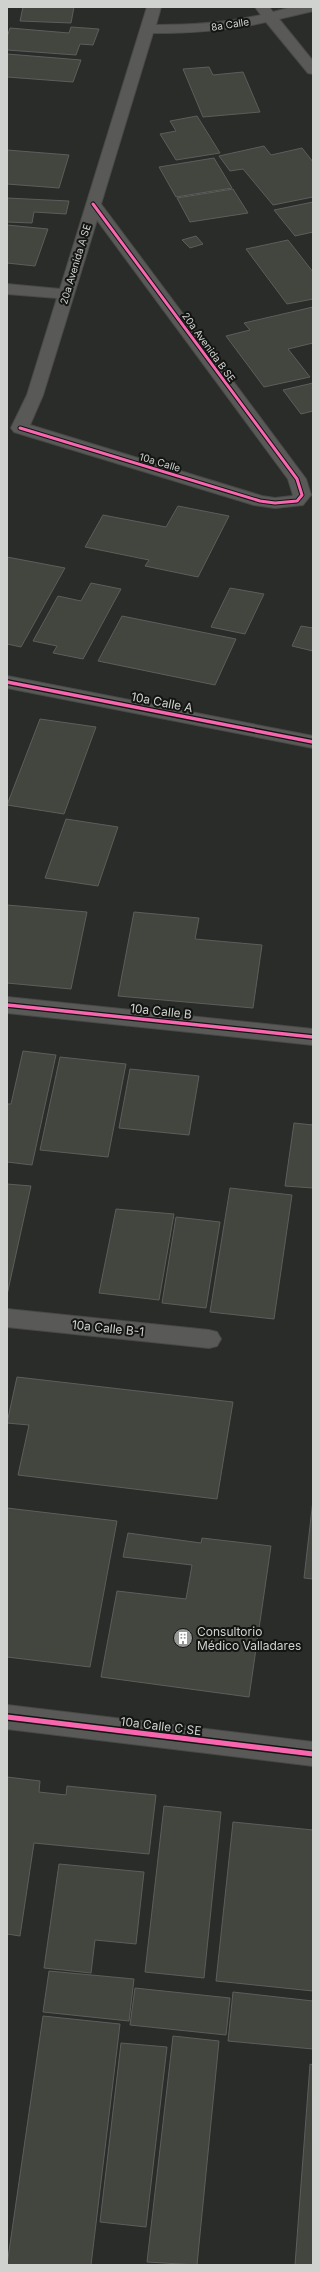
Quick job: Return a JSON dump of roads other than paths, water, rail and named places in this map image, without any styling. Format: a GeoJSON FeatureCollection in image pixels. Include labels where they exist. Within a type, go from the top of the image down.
{"type":"FeatureCollection","features":[{"type":"Feature","properties":{"kind":"street","name":"20a Avenida A SE"},"geometry":{"type":"LineString","coordinates":[[13,431],[35,395],[67,294],[93,204],[149,29],[154,7]]}},
{"type":"Feature","properties":{"kind":"street","name":"8a Calle"},"geometry":{"type":"LineString","coordinates":[[149,29],[199,29],[235,25],[265,12],[310,7]]}},
{"type":"Feature","properties":{"kind":"street"},"geometry":{"type":"LineString","coordinates":[[265,12],[313,70]]}},
{"type":"Feature","properties":{"kind":"street","name":"20a Avenida B SE"},"geometry":{"type":"LineString","coordinates":[[93,204],[297,479],[302,495],[297,501]]}},
{"type":"Feature","properties":{"kind":"street"},"geometry":{"type":"LineString","coordinates":[[7,289],[67,294]]}},
{"type":"Feature","properties":{"kind":"street","name":"10a Calle"},"geometry":{"type":"LineString","coordinates":[[13,431],[260,501],[275,503],[297,501]]}},
{"type":"Feature","properties":{"kind":"street","name":"10a Calle A"},"geometry":{"type":"LineString","coordinates":[[7,682],[313,742]]}},
{"type":"Feature","properties":{"kind":"street","name":"10a Calle B"},"geometry":{"type":"LineString","coordinates":[[7,1005],[313,1037]]}},
{"type":"Feature","properties":{"kind":"street","name":"10a Calle B-1"},"geometry":{"type":"LineString","coordinates":[[7,1318],[209,1339]]}},
{"type":"Feature","properties":{"kind":"street","name":"10a Calle C SE"},"geometry":{"type":"LineString","coordinates":[[7,1717],[313,1754]]}},
{"type":"Feature","properties":{"kind":"place","name":"Consultorio Médico Valladares"},"geometry":{"type":"Point","coordinates":[183,1638]}}]}
